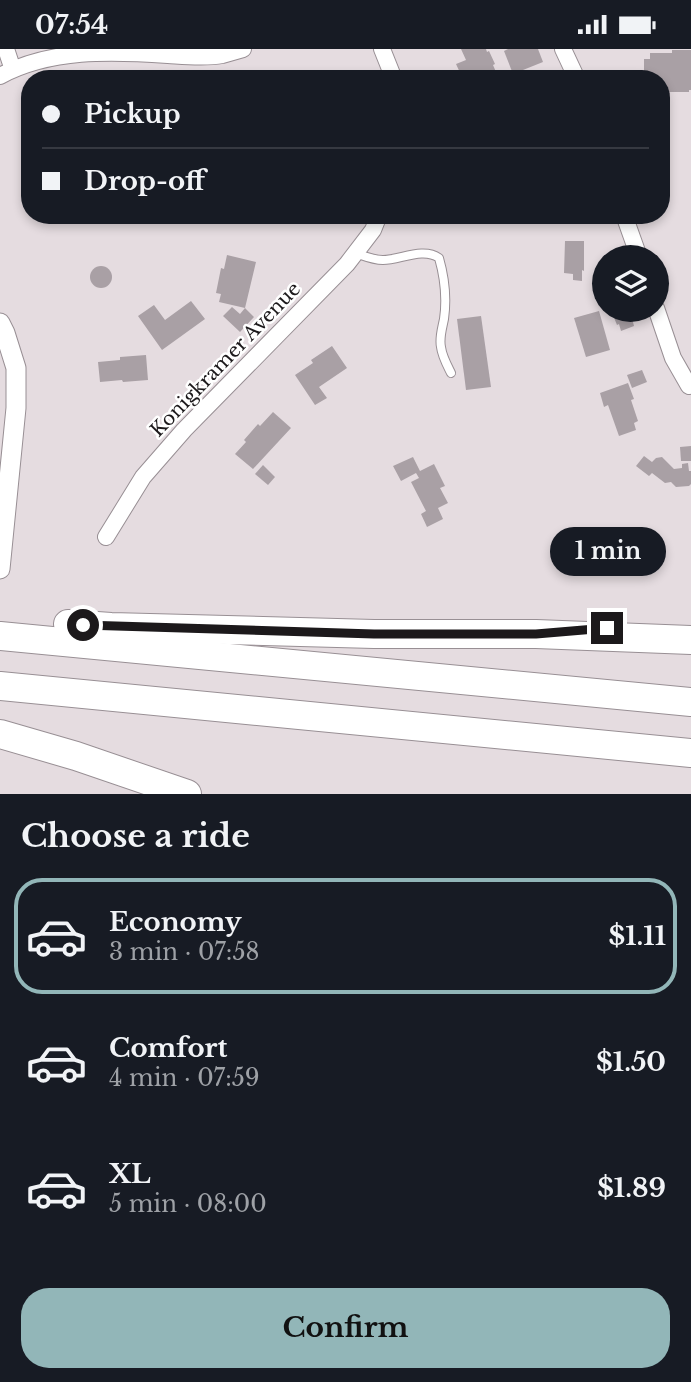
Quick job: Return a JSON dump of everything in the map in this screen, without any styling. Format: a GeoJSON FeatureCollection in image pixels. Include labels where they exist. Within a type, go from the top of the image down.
{"type":"FeatureCollection","features":[{"type":"Feature","properties":{"kind":"highway"},"geometry":{"type":"LineString","coordinates":[[0,619],[111,627],[360,634],[536,634],[691,640]]}},
{"type":"Feature","properties":{"kind":"highway"},"geometry":{"type":"LineString","coordinates":[[536,634],[691,622]]}},
{"type":"Feature","properties":{"kind":"highway"},"geometry":{"type":"LineString","coordinates":[[0,636],[691,702]]}},
{"type":"Feature","properties":{"kind":"highway"},"geometry":{"type":"LineString","coordinates":[[0,686],[691,753]]}},
{"type":"Feature","properties":{"kind":"highway"},"geometry":{"type":"LineString","coordinates":[[0,734],[182,793]]}},
{"type":"Feature","properties":{"kind":"street"},"geometry":{"type":"LineString","coordinates":[[6,49],[6,71],[37,56],[64,50],[189,57],[220,55],[243,49]]}},
{"type":"Feature","properties":{"kind":"street"},"geometry":{"type":"LineString","coordinates":[[382,49],[390,70]]}},
{"type":"Feature","properties":{"kind":"street"},"geometry":{"type":"LineString","coordinates":[[563,49],[573,70]]}},
{"type":"Feature","properties":{"kind":"street","name":"Konigkramer Avenue"},"geometry":{"type":"LineString","coordinates":[[106,537],[143,477],[184,430],[347,264],[375,224]]}},
{"type":"Feature","properties":{"kind":"street"},"geometry":{"type":"LineString","coordinates":[[627,224],[635,245]]}},
{"type":"Feature","properties":{"kind":"street"},"geometry":{"type":"LineString","coordinates":[[661,322],[673,358],[689,386]]}},
{"type":"Feature","properties":{"kind":"street"},"geometry":{"type":"LineString","coordinates":[[0,323],[16,368],[16,408],[0,569]]}},
{"type":"Feature","properties":{"kind":"lane"},"geometry":{"type":"LineString","coordinates":[[355,253],[380,260],[419,254],[432,254],[439,258],[444,274],[446,302],[441,347],[451,373]]}},
{"type":"Feature","properties":{"kind":"building"},"geometry":{"type":"Polygon","coordinates":[[[461,49],[486,49],[495,64],[495,70],[459,70],[456,64],[466,60],[461,49]]]}},
{"type":"Feature","properties":{"kind":"building"},"geometry":{"type":"Polygon","coordinates":[[[538,49],[543,62],[523,70],[511,70],[504,51],[538,49]]]}},
{"type":"Feature","properties":{"kind":"building"},"geometry":{"type":"Polygon","coordinates":[[[672,50],[691,50],[689,92],[670,92],[670,70],[644,70],[644,59],[650,59],[650,53],[672,53],[672,50]]]}},
{"type":"Feature","properties":{"kind":"building"},"geometry":{"type":"Polygon","coordinates":[[[565,241],[584,241],[582,281],[573,280],[573,274],[564,273],[565,241]]]}},
{"type":"Feature","properties":{"kind":"building"},"geometry":{"type":"Polygon","coordinates":[[[227,255],[256,262],[245,308],[219,302],[221,294],[216,293],[221,268],[224,269],[227,255]]]}},
{"type":"Feature","properties":{"kind":"building"},"geometry":{"type":"Polygon","coordinates":[[[101,266],[109,269],[112,277],[109,285],[101,288],[93,285],[90,277],[93,269],[101,266]]]}},
{"type":"Feature","properties":{"kind":"building"},"geometry":{"type":"Polygon","coordinates":[[[191,301],[205,319],[162,350],[138,316],[154,305],[165,320],[191,301]]]}},
{"type":"Feature","properties":{"kind":"building"},"geometry":{"type":"Polygon","coordinates":[[[232,307],[240,314],[245,308],[254,317],[240,332],[223,316],[232,307]]]}},
{"type":"Feature","properties":{"kind":"building"},"geometry":{"type":"Polygon","coordinates":[[[592,313],[592,322],[602,322],[610,350],[586,357],[574,318],[592,313]]]}},
{"type":"Feature","properties":{"kind":"building"},"geometry":{"type":"Polygon","coordinates":[[[481,316],[491,387],[466,390],[457,319],[481,316]]]}},
{"type":"Feature","properties":{"kind":"building"},"geometry":{"type":"Polygon","coordinates":[[[616,322],[633,322],[634,326],[621,331],[619,324],[616,322]]]}},
{"type":"Feature","properties":{"kind":"building"},"geometry":{"type":"Polygon","coordinates":[[[332,346],[347,368],[319,387],[327,398],[315,405],[295,375],[332,346]]]}},
{"type":"Feature","properties":{"kind":"building"},"geometry":{"type":"Polygon","coordinates":[[[146,355],[148,380],[100,382],[98,362],[146,355]]]}},
{"type":"Feature","properties":{"kind":"building"},"geometry":{"type":"Polygon","coordinates":[[[642,370],[647,382],[632,388],[627,375],[642,370]]]}},
{"type":"Feature","properties":{"kind":"building"},"geometry":{"type":"Polygon","coordinates":[[[628,383],[638,421],[634,423],[636,430],[619,436],[608,405],[604,407],[600,393],[628,383]]]}},
{"type":"Feature","properties":{"kind":"building"},"geometry":{"type":"Polygon","coordinates":[[[273,412],[291,428],[253,469],[235,454],[258,424],[260,426],[273,412]]]}},
{"type":"Feature","properties":{"kind":"building"},"geometry":{"type":"Polygon","coordinates":[[[691,446],[691,461],[681,461],[680,447],[691,446]]]}},
{"type":"Feature","properties":{"kind":"building"},"geometry":{"type":"Polygon","coordinates":[[[644,456],[652,462],[662,457],[674,469],[682,468],[682,464],[688,463],[691,484],[676,487],[652,473],[649,476],[636,466],[644,456]]]}},
{"type":"Feature","properties":{"kind":"building"},"geometry":{"type":"Polygon","coordinates":[[[413,457],[420,471],[434,464],[445,486],[440,488],[448,503],[438,508],[443,519],[427,527],[421,514],[426,511],[411,482],[419,478],[416,473],[401,481],[393,466],[413,457]]]}},
{"type":"Feature","properties":{"kind":"building"},"geometry":{"type":"Polygon","coordinates":[[[263,465],[275,477],[268,485],[255,474],[263,465]]]}},
{"type":"Feature","properties":{"kind":"route"},"geometry":{"type":"LineString","coordinates":[[83,625],[374,634],[536,634],[607,628]]}}]}
